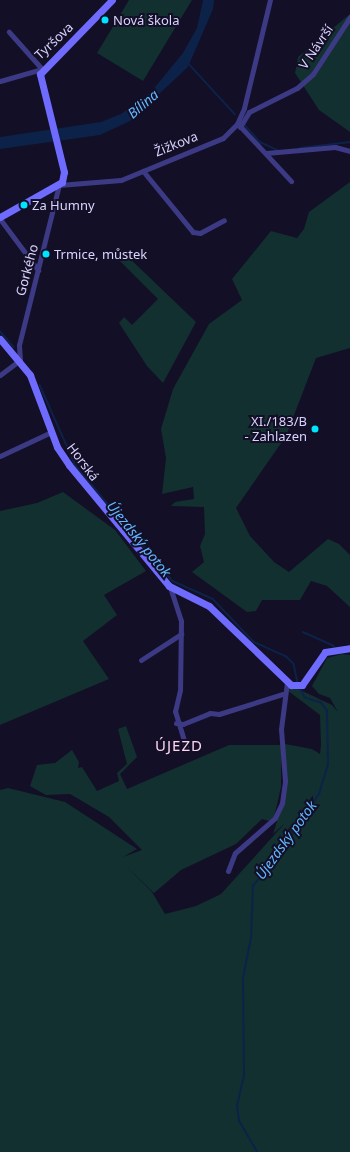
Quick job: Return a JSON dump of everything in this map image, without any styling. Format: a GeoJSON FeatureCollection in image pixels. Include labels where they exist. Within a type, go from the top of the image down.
{"type":"FeatureCollection","features":[{"type":"Feature","properties":{"kind":"street","name":"Tyršova"},"geometry":{"type":"LineString","coordinates":[[0,81],[42,69],[112,0]]}},
{"type":"Feature","properties":{"kind":"street"},"geometry":{"type":"LineString","coordinates":[[270,0],[239,125],[291,181]]}},
{"type":"Feature","properties":{"kind":"street","name":"V Návrší"},"geometry":{"type":"LineString","coordinates":[[239,125],[249,112],[297,88],[313,74],[350,17]]}},
{"type":"Feature","properties":{"kind":"street"},"geometry":{"type":"LineString","coordinates":[[9,32],[42,69],[40,83],[64,174],[59,185]]}},
{"type":"Feature","properties":{"kind":"street","name":"Žižkova"},"geometry":{"type":"LineString","coordinates":[[0,218],[59,185],[121,180],[223,138],[239,125]]}},
{"type":"Feature","properties":{"kind":"street"},"geometry":{"type":"LineString","coordinates":[[266,153],[335,147],[350,151]]}},
{"type":"Feature","properties":{"kind":"street"},"geometry":{"type":"LineString","coordinates":[[143,171],[194,232],[200,233],[224,220]]}},
{"type":"Feature","properties":{"kind":"street","name":"Gorkého"},"geometry":{"type":"LineString","coordinates":[[20,360],[19,345],[59,185]]}},
{"type":"Feature","properties":{"kind":"street"},"geometry":{"type":"LineString","coordinates":[[0,218],[38,270]]}},
{"type":"Feature","properties":{"kind":"street","name":"Horská"},"geometry":{"type":"LineString","coordinates":[[0,339],[20,360],[36,388],[51,432],[69,465],[169,586]]}},
{"type":"Feature","properties":{"kind":"street"},"geometry":{"type":"LineString","coordinates":[[0,375],[20,360]]}},
{"type":"Feature","properties":{"kind":"street"},"geometry":{"type":"LineString","coordinates":[[0,456],[51,432]]}},
{"type":"Feature","properties":{"kind":"street"},"geometry":{"type":"LineString","coordinates":[[169,586],[179,607],[181,634],[176,723],[186,747]]}},
{"type":"Feature","properties":{"kind":"street"},"geometry":{"type":"LineString","coordinates":[[169,586],[209,606],[287,682],[298,685],[324,652],[350,648]]}},
{"type":"Feature","properties":{"kind":"street"},"geometry":{"type":"LineString","coordinates":[[141,660],[181,634]]}},
{"type":"Feature","properties":{"kind":"street"},"geometry":{"type":"LineString","coordinates":[[228,871],[235,853],[275,818],[282,803],[283,694],[287,682]]}},
{"type":"Feature","properties":{"kind":"street"},"geometry":{"type":"LineString","coordinates":[[176,723],[183,724],[210,713],[219,714],[283,694]]}},
{"type":"Feature","properties":{"kind":"green space"},"geometry":{"type":"Polygon","coordinates":[[[129,0],[192,0],[143,81],[97,53],[129,0]]]}},
{"type":"Feature","properties":{"kind":"green space"},"geometry":{"type":"Polygon","coordinates":[[[350,14],[350,132],[319,110],[295,73],[298,57],[350,14]]]}},
{"type":"Feature","properties":{"kind":"green space"},"geometry":{"type":"Polygon","coordinates":[[[350,182],[350,348],[316,358],[286,436],[236,508],[250,536],[274,562],[289,572],[328,539],[339,544],[350,555],[350,607],[327,586],[311,581],[300,600],[262,600],[256,611],[247,612],[192,572],[204,562],[200,546],[205,534],[204,507],[171,506],[175,502],[194,499],[193,487],[162,494],[166,458],[161,429],[173,389],[209,324],[242,300],[232,279],[271,231],[297,238],[304,229],[309,212],[350,182]]]}},
{"type":"Feature","properties":{"kind":"green space"},"geometry":{"type":"Polygon","coordinates":[[[125,254],[196,322],[163,383],[147,366],[119,323],[124,317],[132,325],[158,299],[119,260],[125,254]]]}},
{"type":"Feature","properties":{"kind":"green space"},"geometry":{"type":"Polygon","coordinates":[[[63,492],[115,530],[146,571],[104,595],[117,615],[83,641],[109,679],[0,725],[0,511],[37,503],[63,492]]]}},
{"type":"Feature","properties":{"kind":"green space"},"geometry":{"type":"Polygon","coordinates":[[[342,654],[350,655],[350,1152],[0,1152],[0,790],[8,788],[65,802],[137,849],[123,857],[142,850],[109,817],[70,794],[46,795],[30,786],[37,765],[55,763],[72,750],[79,762],[78,768],[82,767],[97,791],[119,781],[117,773],[127,764],[118,729],[126,726],[137,757],[120,774],[127,789],[229,745],[281,745],[281,787],[273,822],[262,819],[236,844],[181,870],[154,893],[127,867],[152,892],[165,914],[196,906],[221,894],[285,823],[273,834],[284,800],[285,744],[312,749],[320,754],[321,745],[320,715],[287,690],[296,688],[332,705],[338,712],[330,698],[319,694],[312,686],[327,658],[342,654]]]}},
{"type":"Feature","properties":{"kind":"water","name":"Bílina"},"geometry":{"type":"Polygon","coordinates":[[[203,0],[214,0],[213,9],[188,67],[130,121],[100,135],[0,149],[0,137],[101,122],[121,114],[151,92],[183,53],[197,28],[203,0]]]}},
{"type":"Feature","properties":{"kind":"waterway"},"geometry":{"type":"LineString","coordinates":[[189,64],[235,114]]}},
{"type":"Feature","properties":{"kind":"waterway"},"geometry":{"type":"LineString","coordinates":[[244,124],[260,142],[277,150]]}},
{"type":"Feature","properties":{"kind":"waterway"},"geometry":{"type":"LineString","coordinates":[[300,148],[350,142]]}},
{"type":"Feature","properties":{"kind":"waterway","name":"Újezdský potok"},"geometry":{"type":"LineString","coordinates":[[0,331],[14,347]]}},
{"type":"Feature","properties":{"kind":"waterway","name":"Újezdský potok"},"geometry":{"type":"LineString","coordinates":[[40,385],[76,466],[173,581],[213,599],[254,642],[287,657],[294,664],[298,683]]}},
{"type":"Feature","properties":{"kind":"waterway"},"geometry":{"type":"LineString","coordinates":[[303,632],[334,646]]}},
{"type":"Feature","properties":{"kind":"waterway","name":"Újezdský potok"},"geometry":{"type":"LineString","coordinates":[[257,1152],[239,1121],[237,1106],[244,1076],[243,978],[251,938],[253,886],[283,849],[319,794],[328,765],[327,711],[321,703],[305,698],[299,687]]}},
{"type":"Feature","properties":{"kind":"place","name":"Nová škola"},"geometry":{"type":"Point","coordinates":[105,20]}},
{"type":"Feature","properties":{"kind":"place","name":"Za Humny"},"geometry":{"type":"Point","coordinates":[24,205]}},
{"type":"Feature","properties":{"kind":"place","name":"Trmice, můstek"},"geometry":{"type":"Point","coordinates":[46,254]}},
{"type":"Feature","properties":{"kind":"place","name":"XI./183/B - Zahlazen"},"geometry":{"type":"Point","coordinates":[315,429]}},
{"type":"Feature","properties":{"kind":"district","name":"ÚJEZD"},"geometry":{"type":"Point","coordinates":[179,746]}}]}
